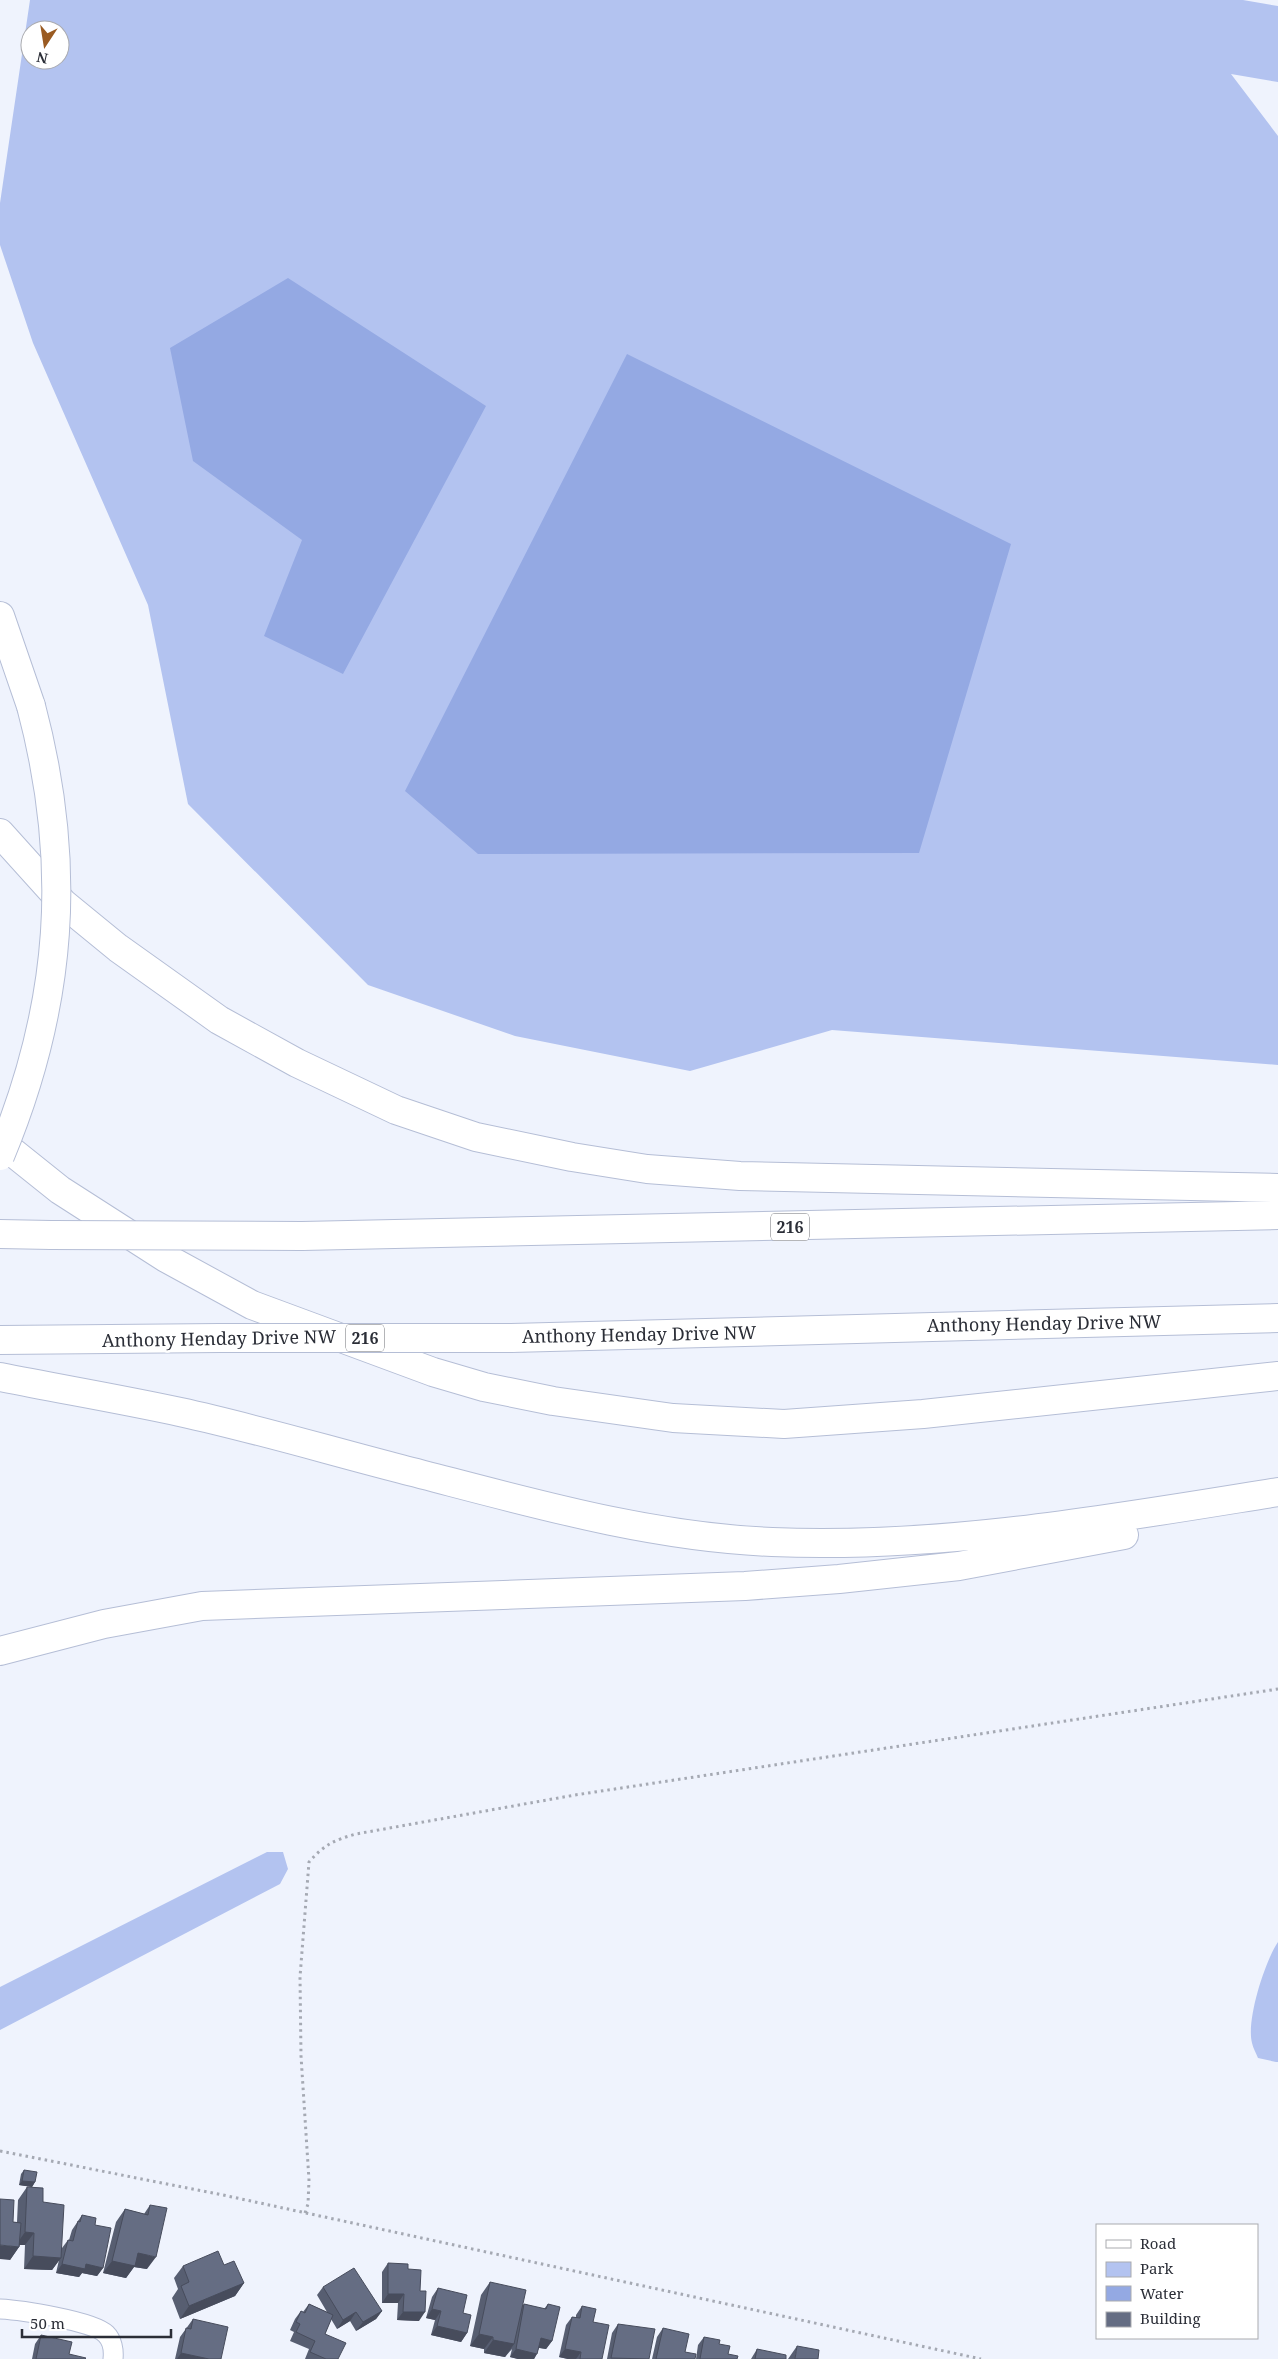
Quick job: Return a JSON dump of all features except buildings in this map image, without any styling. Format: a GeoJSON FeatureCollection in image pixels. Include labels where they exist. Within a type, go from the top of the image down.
{"type":"FeatureCollection","features":[{"type":"Feature","properties":{"kind":"highway"},"geometry":{"type":"LineString","coordinates":[[0,616],[31,706],[40,741],[55,826],[57,862],[56,944],[50,991],[38,1050],[18,1112],[0,1156]]}},
{"type":"Feature","properties":{"kind":"highway"},"geometry":{"type":"LineString","coordinates":[[0,833],[63,903],[118,948],[219,1020],[297,1063],[396,1110],[476,1137],[572,1157],[638,1168],[740,1176],[1278,1188]]}},
{"type":"Feature","properties":{"kind":"highway"},"geometry":{"type":"LineString","coordinates":[[0,1142],[60,1190],[166,1258],[252,1305],[433,1372],[484,1387],[552,1401],[673,1418],[784,1424],[923,1414],[1278,1376]]}},
{"type":"Feature","properties":{"kind":"highway","name":"216"},"geometry":{"type":"LineString","coordinates":[[0,1234],[302,1236],[1278,1215]]}},
{"type":"Feature","properties":{"kind":"highway","name":"Anthony Henday Drive NW"},"geometry":{"type":"LineString","coordinates":[[0,1340],[510,1338],[1278,1318]]}},
{"type":"Feature","properties":{"kind":"highway"},"geometry":{"type":"LineString","coordinates":[[0,1377],[182,1412],[547,1506],[661,1530],[770,1542],[861,1543],[981,1536],[1101,1521],[1278,1492]]}},
{"type":"Feature","properties":{"kind":"highway"},"geometry":{"type":"LineString","coordinates":[[0,1651],[104,1624],[202,1606],[744,1586],[839,1579],[959,1566],[1278,1507]]}},
{"type":"Feature","properties":{"kind":"street"},"geometry":{"type":"LineString","coordinates":[[0,2309],[34,2313],[95,2327],[105,2333],[110,2339],[113,2346],[113,2359]]}},
{"type":"Feature","properties":{"kind":"path"},"geometry":{"type":"LineString","coordinates":[[305,2213],[308,2204],[309,2180],[301,2056],[300,1977],[309,1862],[318,1851],[333,1841],[356,1834],[575,1796],[1278,1689]]}},
{"type":"Feature","properties":{"kind":"path"},"geometry":{"type":"LineString","coordinates":[[0,2151],[305,2213],[981,2359]]}},
{"type":"Feature","properties":{"kind":"green space"},"geometry":{"type":"Polygon","coordinates":[[[30,0],[1243,0],[1278,6],[1278,82],[1231,74],[1278,136],[1278,1065],[832,1030],[690,1071],[515,1036],[368,985],[188,804],[148,605],[33,343],[0,245],[0,203],[20,68],[20,70],[70,70],[70,20],[27,20],[30,0]]]}},
{"type":"Feature","properties":{"kind":"green space"},"geometry":{"type":"Polygon","coordinates":[[[267,1852],[283,1852],[288,1869],[280,1884],[0,2030],[0,1987],[267,1852]]]}},
{"type":"Feature","properties":{"kind":"green space"},"geometry":{"type":"Polygon","coordinates":[[[1278,1942],[1278,2062],[1276,2062],[1258,2058],[1252,2045],[1251,2033],[1254,2006],[1262,1976],[1278,1942]]]}},
{"type":"Feature","properties":{"kind":"water"},"geometry":{"type":"Polygon","coordinates":[[[288,278],[486,406],[343,674],[264,636],[302,540],[193,461],[170,348],[288,278]]]}},
{"type":"Feature","properties":{"kind":"water"},"geometry":{"type":"Polygon","coordinates":[[[627,354],[1011,544],[919,853],[478,854],[405,791],[627,354]]]}}]}
